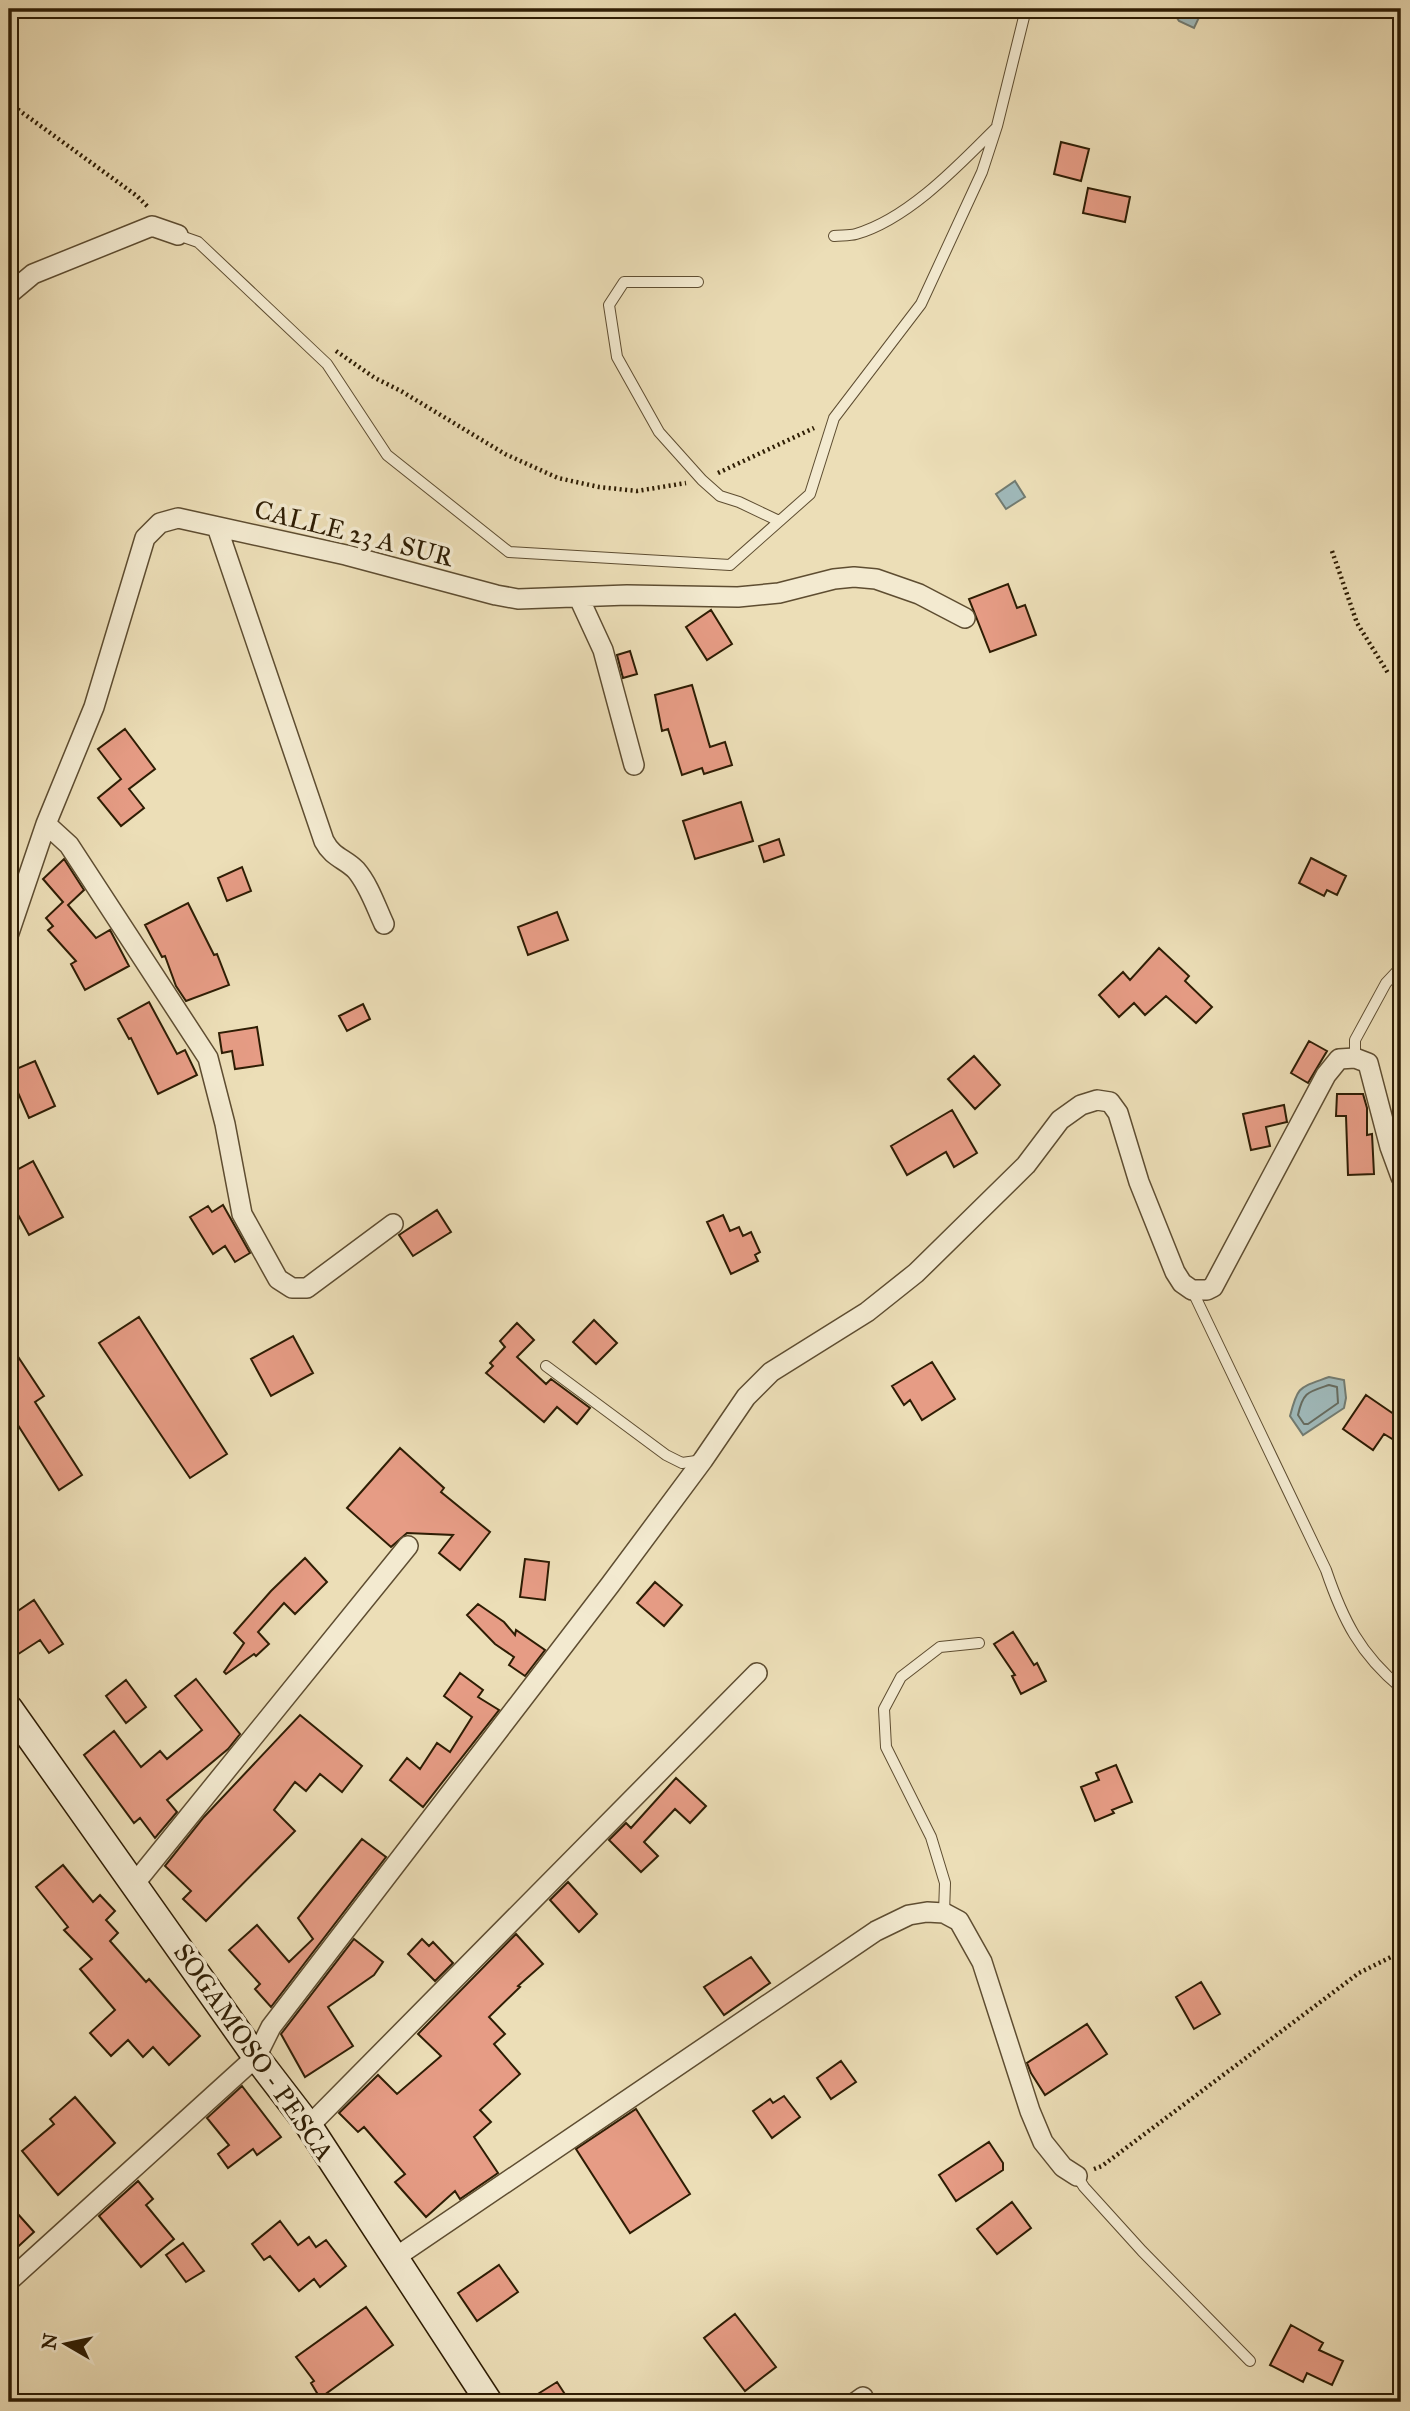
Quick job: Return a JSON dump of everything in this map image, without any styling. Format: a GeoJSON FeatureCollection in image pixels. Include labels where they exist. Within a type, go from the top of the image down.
{"type":"FeatureCollection","features":[{"type":"Feature","properties":{"kind":"main road","name":"SOGAMOSO - PESCA"},"geometry":{"type":"LineString","coordinates":[[9,1708],[256,2057],[309,2126],[489,2402]]}},
{"type":"Feature","properties":{"kind":"street"},"geometry":{"type":"LineString","coordinates":[[9,294],[33,274],[152,226],[178,235]]}},
{"type":"Feature","properties":{"kind":"street","name":"CALLE 23 A SUR"},"geometry":{"type":"LineString","coordinates":[[9,933],[46,824],[94,707],[145,538],[160,523],[178,518],[346,555],[518,599],[668,594],[738,597],[779,593],[834,579],[855,577],[876,579],[919,594],[965,618]]}},
{"type":"Feature","properties":{"kind":"street"},"geometry":{"type":"LineString","coordinates":[[217,527],[324,841],[333,855],[351,865],[358,873],[384,924]]}},
{"type":"Feature","properties":{"kind":"street"},"geometry":{"type":"LineString","coordinates":[[579,598],[603,650],[634,765]]}},
{"type":"Feature","properties":{"kind":"street"},"geometry":{"type":"LineString","coordinates":[[46,824],[69,845],[208,1058],[225,1124],[242,1214],[278,1279],[292,1288],[307,1289],[393,1224]]}},
{"type":"Feature","properties":{"kind":"street"},"geometry":{"type":"LineString","coordinates":[[9,2281],[256,2057],[271,2027],[610,1585],[746,1397],[771,1372],[867,1312],[916,1273],[1026,1165],[1060,1120],[1082,1105],[1097,1100],[1110,1102],[1118,1113],[1139,1182],[1164,1248],[1182,1283],[1192,1290],[1207,1290],[1213,1287],[1326,1076],[1339,1059],[1355,1058],[1368,1063],[1390,1147],[1401,1177]]}},
{"type":"Feature","properties":{"kind":"street"},"geometry":{"type":"LineString","coordinates":[[135,1883],[408,1546]]}},
{"type":"Feature","properties":{"kind":"street"},"geometry":{"type":"LineString","coordinates":[[309,2126],[758,1673]]}},
{"type":"Feature","properties":{"kind":"street"},"geometry":{"type":"LineString","coordinates":[[396,2257],[876,1931],[909,1915],[927,1912],[944,1913],[959,1921],[982,1962],[1030,2111],[1043,2142],[1063,2166],[1077,2176]]}},
{"type":"Feature","properties":{"kind":"lane"},"geometry":{"type":"LineString","coordinates":[[178,235],[198,242],[327,364],[387,455],[509,552],[730,565],[810,494],[834,418],[921,304],[982,172],[997,126],[1024,17],[1023,9]]}},
{"type":"Feature","properties":{"kind":"lane"},"geometry":{"type":"LineString","coordinates":[[834,236],[855,234],[894,216],[948,176],[997,126]]}},
{"type":"Feature","properties":{"kind":"lane"},"geometry":{"type":"LineString","coordinates":[[698,282],[624,282],[609,305],[617,357],[659,432],[702,480],[720,496],[779,521]]}},
{"type":"Feature","properties":{"kind":"lane"},"geometry":{"type":"LineString","coordinates":[[1401,678],[1401,732]]}},
{"type":"Feature","properties":{"kind":"lane"},"geometry":{"type":"LineString","coordinates":[[1355,1058],[1356,1040],[1386,983],[1401,967]]}},
{"type":"Feature","properties":{"kind":"lane"},"geometry":{"type":"LineString","coordinates":[[1192,1290],[1326,1570],[1341,1612],[1355,1639],[1369,1657],[1401,1688]]}},
{"type":"Feature","properties":{"kind":"lane"},"geometry":{"type":"LineString","coordinates":[[546,1366],[666,1455],[682,1463],[703,1460]]}},
{"type":"Feature","properties":{"kind":"lane"},"geometry":{"type":"LineString","coordinates":[[944,1913],[945,1883],[931,1837],[886,1747],[884,1709],[901,1677],[940,1647],[979,1643]]}},
{"type":"Feature","properties":{"kind":"lane"},"geometry":{"type":"LineString","coordinates":[[1077,2176],[1142,2251],[1250,2361]]}},
{"type":"Feature","properties":{"kind":"path"},"geometry":{"type":"LineString","coordinates":[[9,103],[137,196],[178,235]]}},
{"type":"Feature","properties":{"kind":"path"},"geometry":{"type":"LineString","coordinates":[[330,348],[342,353],[375,378],[505,454],[558,478],[599,487],[637,491],[702,480],[834,418]]}},
{"type":"Feature","properties":{"kind":"path"},"geometry":{"type":"LineString","coordinates":[[1332,551],[1357,623],[1399,692]]}},
{"type":"Feature","properties":{"kind":"path"},"geometry":{"type":"LineString","coordinates":[[1077,2176],[1102,2166],[1359,1973],[1401,1952]]}},
{"type":"Feature","properties":{"kind":"water"},"geometry":{"type":"Polygon","coordinates":[[[1174,9],[1203,9],[1194,28],[1179,21],[1174,9]]]}},
{"type":"Feature","properties":{"kind":"water"},"geometry":{"type":"Polygon","coordinates":[[[1015,481],[1025,497],[1006,509],[996,494],[1015,481]]]}},
{"type":"Feature","properties":{"kind":"water"},"geometry":{"type":"Polygon","coordinates":[[[1329,1377],[1344,1380],[1344,1408],[1303,1435],[1290,1416],[1295,1398],[1301,1389],[1329,1377]]]}},
{"type":"Feature","properties":{"kind":"building"},"geometry":{"type":"Polygon","coordinates":[[[1061,142],[1089,149],[1081,181],[1054,174],[1061,142]]]}},
{"type":"Feature","properties":{"kind":"building"},"geometry":{"type":"Polygon","coordinates":[[[1088,188],[1130,197],[1125,222],[1083,213],[1088,188]]]}},
{"type":"Feature","properties":{"kind":"building"},"geometry":{"type":"Polygon","coordinates":[[[1008,584],[1017,608],[1025,605],[1036,635],[990,652],[969,599],[1008,584]]]}},
{"type":"Feature","properties":{"kind":"building"},"geometry":{"type":"Polygon","coordinates":[[[711,610],[732,644],[707,660],[686,627],[711,610]]]}},
{"type":"Feature","properties":{"kind":"building"},"geometry":{"type":"Polygon","coordinates":[[[630,651],[637,674],[623,678],[617,655],[630,651]]]}},
{"type":"Feature","properties":{"kind":"building"},"geometry":{"type":"Polygon","coordinates":[[[692,685],[710,747],[725,742],[732,765],[704,774],[702,768],[682,775],[668,729],[662,731],[655,695],[692,685]]]}},
{"type":"Feature","properties":{"kind":"building"},"geometry":{"type":"Polygon","coordinates":[[[125,729],[155,769],[129,789],[144,808],[121,826],[98,798],[121,779],[98,749],[125,729]]]}},
{"type":"Feature","properties":{"kind":"building"},"geometry":{"type":"Polygon","coordinates":[[[741,802],[753,841],[695,859],[683,821],[741,802]]]}},
{"type":"Feature","properties":{"kind":"building"},"geometry":{"type":"Polygon","coordinates":[[[779,839],[784,855],[764,862],[759,846],[779,839]]]}},
{"type":"Feature","properties":{"kind":"building"},"geometry":{"type":"Polygon","coordinates":[[[1311,858],[1346,876],[1337,895],[1327,890],[1324,896],[1299,883],[1311,858]]]}},
{"type":"Feature","properties":{"kind":"building"},"geometry":{"type":"Polygon","coordinates":[[[64,859],[84,890],[68,905],[96,938],[110,930],[129,966],[85,990],[71,964],[76,961],[48,930],[53,926],[46,918],[63,902],[43,879],[64,859]]]}},
{"type":"Feature","properties":{"kind":"building"},"geometry":{"type":"Polygon","coordinates":[[[242,867],[251,891],[227,901],[218,878],[242,867]]]}},
{"type":"Feature","properties":{"kind":"building"},"geometry":{"type":"Polygon","coordinates":[[[188,903],[214,955],[217,954],[229,985],[186,1001],[176,986],[165,956],[162,957],[145,925],[188,903]]]}},
{"type":"Feature","properties":{"kind":"building"},"geometry":{"type":"Polygon","coordinates":[[[557,912],[568,940],[528,955],[518,927],[557,912]]]}},
{"type":"Feature","properties":{"kind":"building"},"geometry":{"type":"Polygon","coordinates":[[[1159,948],[1189,976],[1185,981],[1212,1007],[1196,1023],[1166,996],[1145,1015],[1134,1003],[1119,1017],[1099,995],[1123,972],[1130,980],[1159,948]]]}},
{"type":"Feature","properties":{"kind":"building"},"geometry":{"type":"Polygon","coordinates":[[[149,1002],[177,1054],[185,1050],[197,1075],[158,1094],[131,1038],[129,1039],[118,1019],[149,1002]]]}},
{"type":"Feature","properties":{"kind":"building"},"geometry":{"type":"Polygon","coordinates":[[[363,1004],[370,1019],[347,1031],[339,1016],[363,1004]]]}},
{"type":"Feature","properties":{"kind":"building"},"geometry":{"type":"Polygon","coordinates":[[[257,1027],[263,1065],[235,1069],[232,1051],[222,1053],[219,1033],[257,1027]]]}},
{"type":"Feature","properties":{"kind":"building"},"geometry":{"type":"Polygon","coordinates":[[[1309,1041],[1327,1051],[1308,1083],[1291,1073],[1309,1041]]]}},
{"type":"Feature","properties":{"kind":"building"},"geometry":{"type":"Polygon","coordinates":[[[974,1056],[1000,1085],[975,1109],[948,1079],[974,1056]]]}},
{"type":"Feature","properties":{"kind":"building"},"geometry":{"type":"Polygon","coordinates":[[[35,1061],[55,1106],[29,1118],[9,1072],[35,1061]]]}},
{"type":"Feature","properties":{"kind":"building"},"geometry":{"type":"Polygon","coordinates":[[[1337,1094],[1363,1094],[1367,1108],[1367,1135],[1372,1134],[1374,1174],[1348,1175],[1346,1116],[1336,1116],[1337,1094]]]}},
{"type":"Feature","properties":{"kind":"building"},"geometry":{"type":"Polygon","coordinates":[[[1284,1105],[1287,1122],[1266,1127],[1270,1146],[1251,1150],[1243,1114],[1284,1105]]]}},
{"type":"Feature","properties":{"kind":"building"},"geometry":{"type":"Polygon","coordinates":[[[952,1110],[977,1153],[954,1167],[946,1152],[907,1175],[891,1146],[952,1110]]]}},
{"type":"Feature","properties":{"kind":"building"},"geometry":{"type":"Polygon","coordinates":[[[33,1161],[63,1217],[29,1235],[9,1198],[9,1174],[33,1161]]]}},
{"type":"Feature","properties":{"kind":"building"},"geometry":{"type":"Polygon","coordinates":[[[223,1205],[250,1253],[235,1262],[225,1246],[213,1254],[190,1217],[208,1206],[212,1212],[223,1205]]]}},
{"type":"Feature","properties":{"kind":"building"},"geometry":{"type":"Polygon","coordinates":[[[437,1210],[451,1232],[413,1256],[399,1235],[437,1210]]]}},
{"type":"Feature","properties":{"kind":"building"},"geometry":{"type":"Polygon","coordinates":[[[723,1215],[730,1231],[739,1227],[743,1236],[751,1232],[760,1252],[755,1255],[758,1261],[731,1274],[707,1222],[723,1215]]]}},
{"type":"Feature","properties":{"kind":"building"},"geometry":{"type":"Polygon","coordinates":[[[139,1317],[227,1454],[190,1478],[99,1343],[139,1317]]]}},
{"type":"Feature","properties":{"kind":"building"},"geometry":{"type":"Polygon","coordinates":[[[594,1320],[617,1343],[596,1364],[573,1342],[594,1320]]]}},
{"type":"Feature","properties":{"kind":"building"},"geometry":{"type":"Polygon","coordinates":[[[517,1323],[534,1340],[517,1357],[546,1384],[551,1379],[590,1408],[577,1424],[557,1407],[544,1422],[486,1373],[493,1366],[490,1363],[505,1347],[500,1341],[517,1323]]]}},
{"type":"Feature","properties":{"kind":"building"},"geometry":{"type":"Polygon","coordinates":[[[293,1336],[313,1373],[271,1396],[251,1359],[293,1336]]]}},
{"type":"Feature","properties":{"kind":"building"},"geometry":{"type":"Polygon","coordinates":[[[9,1343],[44,1396],[35,1402],[82,1475],[59,1490],[9,1411],[9,1343]]]}},
{"type":"Feature","properties":{"kind":"building"},"geometry":{"type":"Polygon","coordinates":[[[932,1362],[955,1399],[922,1420],[910,1400],[904,1405],[892,1386],[932,1362]]]}},
{"type":"Feature","properties":{"kind":"building"},"geometry":{"type":"Polygon","coordinates":[[[1366,1395],[1401,1419],[1401,1431],[1394,1440],[1384,1434],[1373,1450],[1343,1429],[1366,1395]]]}},
{"type":"Feature","properties":{"kind":"building"},"geometry":{"type":"Polygon","coordinates":[[[400,1448],[444,1488],[441,1492],[490,1532],[460,1570],[439,1553],[453,1535],[407,1533],[391,1547],[347,1508],[400,1448]]]}},
{"type":"Feature","properties":{"kind":"building"},"geometry":{"type":"Polygon","coordinates":[[[305,1558],[327,1582],[295,1614],[284,1603],[258,1632],[269,1644],[256,1656],[254,1654],[226,1674],[224,1672],[244,1643],[234,1633],[305,1558]]]}},
{"type":"Feature","properties":{"kind":"building"},"geometry":{"type":"Polygon","coordinates":[[[525,1559],[549,1562],[545,1600],[520,1597],[525,1559]]]}},
{"type":"Feature","properties":{"kind":"building"},"geometry":{"type":"Polygon","coordinates":[[[655,1582],[682,1605],[664,1626],[637,1603],[655,1582]]]}},
{"type":"Feature","properties":{"kind":"building"},"geometry":{"type":"Polygon","coordinates":[[[34,1600],[63,1644],[49,1653],[40,1640],[9,1660],[9,1617],[34,1600]]]}},
{"type":"Feature","properties":{"kind":"building"},"geometry":{"type":"Polygon","coordinates":[[[478,1604],[504,1622],[515,1635],[516,1630],[545,1650],[525,1676],[509,1665],[514,1657],[495,1644],[467,1615],[478,1604]]]}},
{"type":"Feature","properties":{"kind":"building"},"geometry":{"type":"Polygon","coordinates":[[[1013,1632],[1034,1665],[1037,1663],[1046,1681],[1021,1694],[1012,1676],[1015,1675],[994,1644],[1013,1632]]]}},
{"type":"Feature","properties":{"kind":"building"},"geometry":{"type":"Polygon","coordinates":[[[460,1673],[483,1690],[478,1697],[499,1710],[423,1807],[390,1780],[407,1758],[420,1769],[437,1743],[450,1752],[472,1717],[444,1696],[460,1673]]]}},
{"type":"Feature","properties":{"kind":"building"},"geometry":{"type":"Polygon","coordinates":[[[196,1679],[240,1734],[228,1749],[167,1800],[177,1812],[155,1838],[140,1818],[134,1823],[84,1755],[114,1731],[141,1767],[160,1751],[167,1759],[202,1730],[175,1696],[196,1679]]]}},
{"type":"Feature","properties":{"kind":"building"},"geometry":{"type":"Polygon","coordinates":[[[126,1680],[146,1707],[126,1723],[106,1696],[126,1680]]]}},
{"type":"Feature","properties":{"kind":"building"},"geometry":{"type":"Polygon","coordinates":[[[300,1715],[362,1766],[342,1792],[320,1774],[306,1791],[295,1782],[274,1810],[295,1831],[206,1921],[183,1899],[191,1891],[165,1866],[204,1817],[300,1715]]]}},
{"type":"Feature","properties":{"kind":"building"},"geometry":{"type":"Polygon","coordinates":[[[1116,1765],[1132,1802],[1095,1821],[1081,1787],[1099,1780],[1096,1773],[1116,1765]]]}},
{"type":"Feature","properties":{"kind":"building"},"geometry":{"type":"Polygon","coordinates":[[[676,1778],[706,1806],[690,1823],[675,1809],[644,1842],[658,1856],[641,1872],[609,1840],[626,1823],[631,1828],[676,1778]]]}},
{"type":"Feature","properties":{"kind":"building"},"geometry":{"type":"Polygon","coordinates":[[[362,1839],[386,1857],[271,2007],[255,1989],[260,1984],[229,1950],[257,1925],[289,1962],[313,1939],[298,1918],[362,1839]]]}},
{"type":"Feature","properties":{"kind":"building"},"geometry":{"type":"Polygon","coordinates":[[[63,1865],[93,1902],[100,1895],[115,1911],[106,1920],[118,1933],[110,1941],[146,1982],[149,1979],[200,2036],[169,2065],[153,2047],[143,2057],[128,2040],[111,2056],[90,2033],[115,2010],[80,1969],[92,1959],[64,1930],[68,1927],[36,1887],[63,1865]]]}},
{"type":"Feature","properties":{"kind":"building"},"geometry":{"type":"Polygon","coordinates":[[[568,1882],[597,1914],[579,1932],[550,1900],[568,1882]]]}},
{"type":"Feature","properties":{"kind":"building"},"geometry":{"type":"Polygon","coordinates":[[[516,1934],[543,1964],[489,2017],[505,2034],[494,2044],[520,2074],[480,2110],[491,2122],[474,2137],[498,2173],[460,2199],[455,2191],[426,2217],[395,2182],[405,2174],[364,2127],[358,2132],[339,2113],[378,2075],[397,2094],[441,2056],[418,2034],[516,1934]]]}},
{"type":"Feature","properties":{"kind":"building"},"geometry":{"type":"Polygon","coordinates":[[[354,1939],[383,1962],[374,1975],[328,2007],[353,2046],[305,2077],[281,2034],[354,1939]]]}},
{"type":"Feature","properties":{"kind":"building"},"geometry":{"type":"Polygon","coordinates":[[[422,1939],[429,1946],[433,1942],[453,1963],[435,1981],[408,1954],[422,1939]]]}},
{"type":"Feature","properties":{"kind":"building"},"geometry":{"type":"Polygon","coordinates":[[[751,1957],[770,1983],[724,2015],[704,1987],[751,1957]]]}},
{"type":"Feature","properties":{"kind":"building"},"geometry":{"type":"Polygon","coordinates":[[[1201,1982],[1220,2014],[1194,2029],[1176,1997],[1201,1982]]]}},
{"type":"Feature","properties":{"kind":"building"},"geometry":{"type":"Polygon","coordinates":[[[1087,2024],[1107,2054],[1045,2095],[1027,2063],[1087,2024]]]}},
{"type":"Feature","properties":{"kind":"building"},"geometry":{"type":"Polygon","coordinates":[[[841,2061],[856,2082],[831,2099],[817,2078],[841,2061]]]}},
{"type":"Feature","properties":{"kind":"building"},"geometry":{"type":"Polygon","coordinates":[[[242,2086],[281,2137],[257,2155],[253,2149],[228,2168],[218,2154],[229,2145],[207,2118],[242,2086]]]}},
{"type":"Feature","properties":{"kind":"building"},"geometry":{"type":"Polygon","coordinates":[[[784,2096],[800,2117],[772,2138],[753,2111],[770,2099],[773,2103],[784,2096]]]}},
{"type":"Feature","properties":{"kind":"building"},"geometry":{"type":"Polygon","coordinates":[[[75,2097],[115,2143],[58,2195],[22,2151],[54,2124],[50,2119],[75,2097]]]}},
{"type":"Feature","properties":{"kind":"building"},"geometry":{"type":"Polygon","coordinates":[[[636,2109],[690,2194],[630,2233],[576,2149],[636,2109]]]}},
{"type":"Feature","properties":{"kind":"building"},"geometry":{"type":"Polygon","coordinates":[[[989,2142],[1003,2163],[1003,2170],[956,2201],[939,2175],[989,2142]]]}},
{"type":"Feature","properties":{"kind":"building"},"geometry":{"type":"Polygon","coordinates":[[[138,2181],[153,2199],[146,2205],[174,2239],[141,2267],[99,2216],[138,2181]]]}},
{"type":"Feature","properties":{"kind":"building"},"geometry":{"type":"Polygon","coordinates":[[[1012,2202],[1031,2228],[997,2254],[977,2229],[1012,2202]]]}},
{"type":"Feature","properties":{"kind":"building"},"geometry":{"type":"Polygon","coordinates":[[[9,2204],[34,2232],[9,2255],[9,2204]]]}},
{"type":"Feature","properties":{"kind":"building"},"geometry":{"type":"Polygon","coordinates":[[[280,2221],[298,2245],[309,2237],[316,2247],[326,2240],[346,2266],[320,2287],[314,2279],[299,2291],[270,2256],[264,2260],[252,2244],[280,2221]]]}},
{"type":"Feature","properties":{"kind":"building"},"geometry":{"type":"Polygon","coordinates":[[[183,2243],[204,2271],[186,2282],[166,2255],[183,2243]]]}},
{"type":"Feature","properties":{"kind":"building"},"geometry":{"type":"Polygon","coordinates":[[[499,2265],[518,2292],[477,2321],[458,2293],[499,2265]]]}},
{"type":"Feature","properties":{"kind":"building"},"geometry":{"type":"Polygon","coordinates":[[[366,2307],[393,2345],[320,2398],[311,2383],[314,2381],[296,2357],[366,2307]]]}},
{"type":"Feature","properties":{"kind":"building"},"geometry":{"type":"Polygon","coordinates":[[[735,2314],[776,2367],[745,2391],[704,2338],[735,2314]]]}},
{"type":"Feature","properties":{"kind":"building"},"geometry":{"type":"Polygon","coordinates":[[[1291,2325],[1323,2343],[1319,2350],[1343,2361],[1332,2385],[1307,2373],[1303,2382],[1270,2365],[1291,2325]]]}},
{"type":"Feature","properties":{"kind":"building"},"geometry":{"type":"Polygon","coordinates":[[[557,2382],[570,2402],[525,2402],[557,2382]]]}}]}
